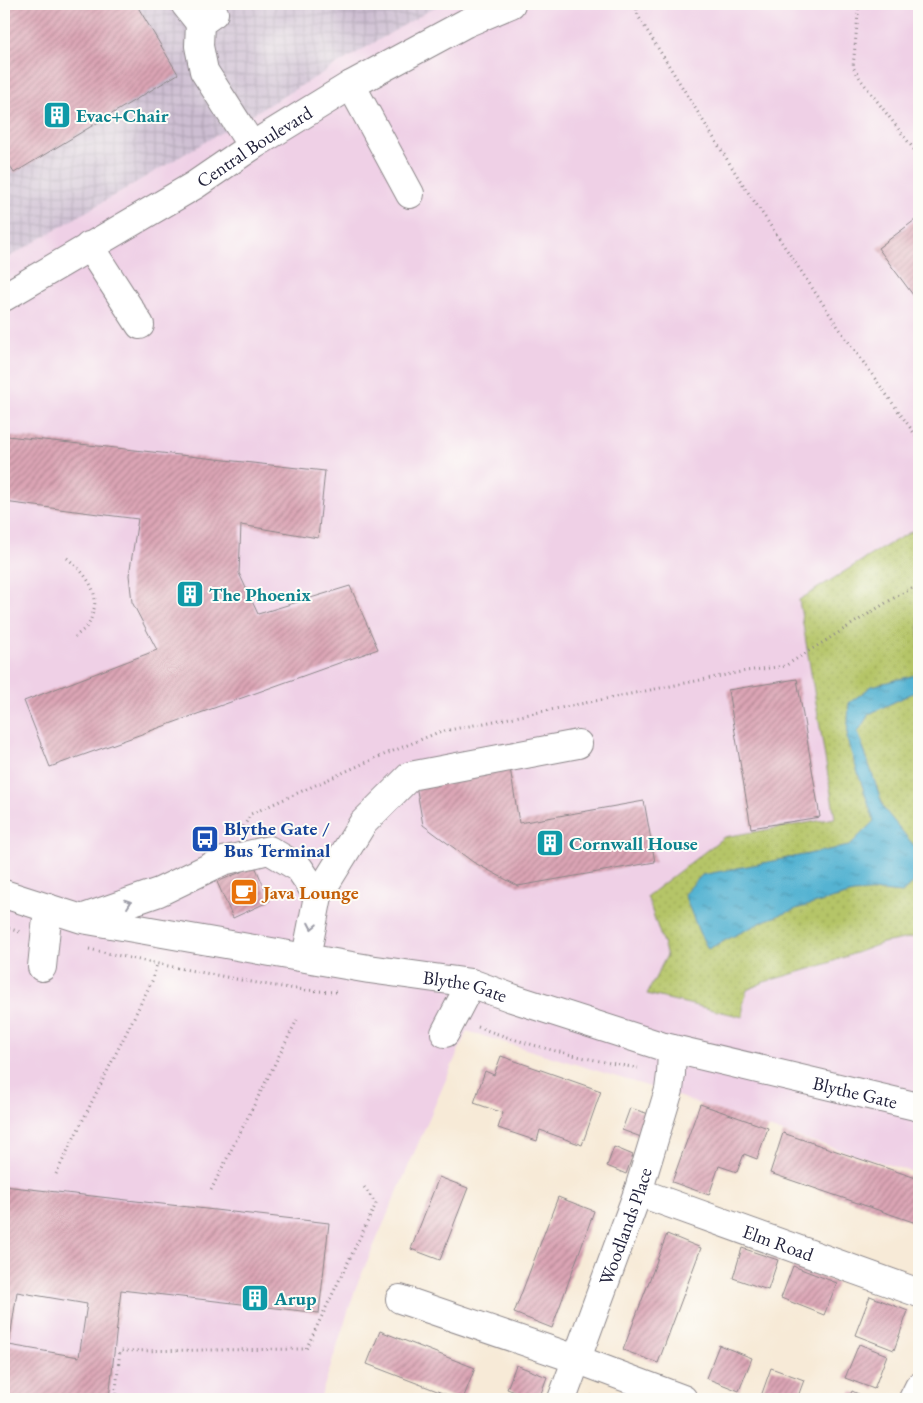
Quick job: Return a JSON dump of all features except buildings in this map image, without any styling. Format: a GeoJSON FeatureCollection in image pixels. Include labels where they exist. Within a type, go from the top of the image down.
{"type":"FeatureCollection","features":[{"type":"Feature","properties":{"kind":"street","name":"Central Boulevard"},"geometry":{"type":"LineString","coordinates":[[4,297],[195,184],[252,146],[351,86],[466,22],[511,4]]}},
{"type":"Feature","properties":{"kind":"street"},"geometry":{"type":"LineString","coordinates":[[200,13],[199,46],[204,71],[252,146]]}},
{"type":"Feature","properties":{"kind":"street"},"geometry":{"type":"LineString","coordinates":[[351,86],[410,194]]}},
{"type":"Feature","properties":{"kind":"street"},"geometry":{"type":"LineString","coordinates":[[89,246],[140,325]]}},
{"type":"Feature","properties":{"kind":"street"},"geometry":{"type":"LineString","coordinates":[[306,957],[318,896],[363,823],[410,776],[578,744]]}},
{"type":"Feature","properties":{"kind":"street"},"geometry":{"type":"LineString","coordinates":[[82,919],[159,892],[223,861],[270,850],[299,868],[318,896]]}},
{"type":"Feature","properties":{"kind":"street","name":"Blythe Gate"},"geometry":{"type":"LineString","coordinates":[[4,894],[82,919],[369,969],[471,983],[672,1049],[919,1107]]}},
{"type":"Feature","properties":{"kind":"street"},"geometry":{"type":"LineString","coordinates":[[42,967],[48,908]]}},
{"type":"Feature","properties":{"kind":"street"},"geometry":{"type":"LineString","coordinates":[[445,1033],[471,983]]}},
{"type":"Feature","properties":{"kind":"street","name":"Woodlands Place"},"geometry":{"type":"LineString","coordinates":[[562,1399],[638,1192],[669,1090],[672,1049]]}},
{"type":"Feature","properties":{"kind":"street","name":"Elm Road"},"geometry":{"type":"LineString","coordinates":[[638,1192],[919,1293]]}},
{"type":"Feature","properties":{"kind":"street"},"geometry":{"type":"LineString","coordinates":[[400,1299],[576,1359],[683,1399]]}},
{"type":"Feature","properties":{"kind":"street"},"geometry":{"type":"LineString","coordinates":[[913,1399],[919,1387]]}},
{"type":"Feature","properties":{"kind":"path"},"geometry":{"type":"LineString","coordinates":[[636,4],[638,16],[738,177],[842,334],[919,440]]}},
{"type":"Feature","properties":{"kind":"path"},"geometry":{"type":"LineString","coordinates":[[859,4],[853,67],[919,156]]}},
{"type":"Feature","properties":{"kind":"path"},"geometry":{"type":"LineString","coordinates":[[67,558],[80,569],[89,581],[95,594],[95,609],[88,626],[75,637]]}},
{"type":"Feature","properties":{"kind":"path"},"geometry":{"type":"LineString","coordinates":[[223,861],[251,814],[369,760],[439,732],[746,670],[785,666],[897,596],[919,585]]}},
{"type":"Feature","properties":{"kind":"path"},"geometry":{"type":"LineString","coordinates":[[56,1174],[153,979],[163,934]]}},
{"type":"Feature","properties":{"kind":"path"},"geometry":{"type":"LineString","coordinates":[[211,1190],[297,1020]]}},
{"type":"Feature","properties":{"kind":"path"},"geometry":{"type":"LineString","coordinates":[[115,1399],[120,1351],[306,1349],[376,1204],[362,1184]]}},
{"type":"Feature","properties":{"kind":"shaded area"},"geometry":{"type":"Polygon","coordinates":[[[4,4],[919,4],[919,1174],[768,1128],[660,1090],[467,1031],[356,1287],[320,1399],[4,1399],[4,4]]]}},
{"type":"Feature","properties":{"kind":"shaded area"},"geometry":{"type":"Polygon","coordinates":[[[4,4],[440,4],[4,260],[4,4]]]}},
{"type":"Feature","properties":{"kind":"green space"},"geometry":{"type":"Polygon","coordinates":[[[919,527],[919,936],[883,943],[820,966],[764,982],[747,990],[743,1004],[743,1017],[647,994],[667,955],[647,896],[724,837],[835,818],[799,600],[919,527]]]}},
{"type":"Feature","properties":{"kind":"water"},"geometry":{"type":"Polygon","coordinates":[[[919,674],[915,692],[869,714],[858,732],[884,809],[915,847],[919,848],[919,877],[902,893],[881,891],[853,893],[799,908],[766,920],[708,949],[684,894],[702,875],[849,846],[874,821],[847,740],[849,703],[872,686],[919,674]]]}},
{"type":"Feature","properties":{"kind":"place","name":"Evac+Chair"},"geometry":{"type":"Point","coordinates":[57,115]}},
{"type":"Feature","properties":{"kind":"place","name":"The Phoenix"},"geometry":{"type":"Point","coordinates":[190,594]}},
{"type":"Feature","properties":{"kind":"place","name":"Blythe Gate / Bus Terminal"},"geometry":{"type":"Point","coordinates":[205,839]}},
{"type":"Feature","properties":{"kind":"place","name":"Cornwall House"},"geometry":{"type":"Point","coordinates":[550,843]}},
{"type":"Feature","properties":{"kind":"place","name":"Java Lounge"},"geometry":{"type":"Point","coordinates":[244,892]}},
{"type":"Feature","properties":{"kind":"place","name":"Arup"},"geometry":{"type":"Point","coordinates":[255,1298]}}]}
